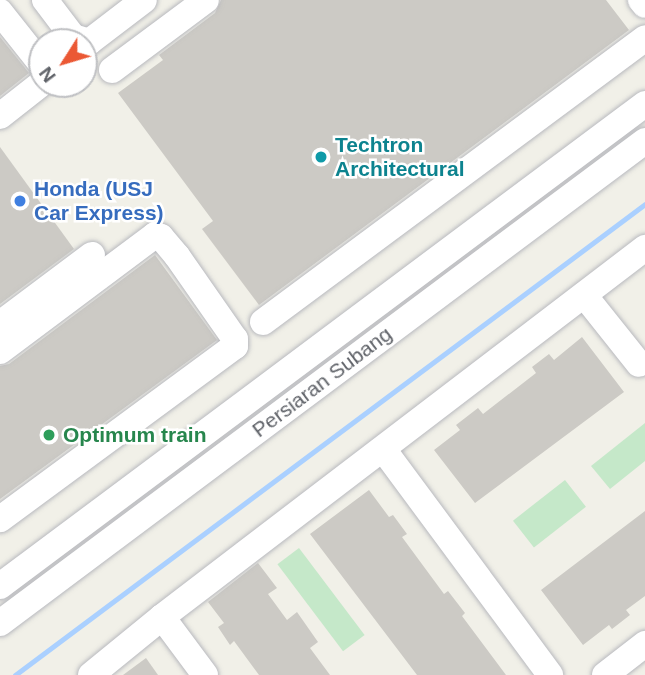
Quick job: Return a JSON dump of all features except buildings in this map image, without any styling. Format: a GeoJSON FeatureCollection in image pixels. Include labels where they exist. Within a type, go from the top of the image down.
{"type":"FeatureCollection","features":[{"type":"Feature","properties":{"kind":"street"},"geometry":{"type":"LineString","coordinates":[[45,0],[73,37],[89,42],[144,0]]}},
{"type":"Feature","properties":{"kind":"street"},"geometry":{"type":"LineString","coordinates":[[112,70],[206,0]]}},
{"type":"Feature","properties":{"kind":"street"},"geometry":{"type":"LineString","coordinates":[[641,0],[645,5]]}},
{"type":"Feature","properties":{"kind":"street"},"geometry":{"type":"LineString","coordinates":[[0,12],[28,47]]}},
{"type":"Feature","properties":{"kind":"street"},"geometry":{"type":"LineString","coordinates":[[263,322],[645,38]]}},
{"type":"Feature","properties":{"kind":"street"},"geometry":{"type":"LineString","coordinates":[[0,116],[28,94]]}},
{"type":"Feature","properties":{"kind":"street","name":"Persiaran Subang"},"geometry":{"type":"LineString","coordinates":[[0,586],[645,104]]}},
{"type":"Feature","properties":{"kind":"street","name":"Persiaran Subang"},"geometry":{"type":"LineString","coordinates":[[0,623],[645,141]]}},
{"type":"Feature","properties":{"kind":"street"},"geometry":{"type":"LineString","coordinates":[[0,351],[155,234],[162,237],[177,256],[235,339],[235,346],[0,519]]}},
{"type":"Feature","properties":{"kind":"street"},"geometry":{"type":"LineString","coordinates":[[91,675],[162,617],[645,248]]}},
{"type":"Feature","properties":{"kind":"street"},"geometry":{"type":"LineString","coordinates":[[0,324],[92,255]]}},
{"type":"Feature","properties":{"kind":"street"},"geometry":{"type":"LineString","coordinates":[[584,295],[639,364]]}},
{"type":"Feature","properties":{"kind":"street"},"geometry":{"type":"LineString","coordinates":[[383,449],[551,675]]}},
{"type":"Feature","properties":{"kind":"street"},"geometry":{"type":"LineString","coordinates":[[162,617],[205,675]]}},
{"type":"Feature","properties":{"kind":"street"},"geometry":{"type":"LineString","coordinates":[[605,675],[645,644]]}},
{"type":"Feature","properties":{"kind":"green space"},"geometry":{"type":"Polygon","coordinates":[[[645,423],[645,461],[610,489],[591,466],[645,423]]]}},
{"type":"Feature","properties":{"kind":"green space"},"geometry":{"type":"Polygon","coordinates":[[[565,480],[586,507],[534,547],[513,521],[565,480]]]}},
{"type":"Feature","properties":{"kind":"green space"},"geometry":{"type":"Polygon","coordinates":[[[299,548],[365,635],[343,651],[277,564],[299,548]]]}},
{"type":"Feature","properties":{"kind":"waterway"},"geometry":{"type":"LineString","coordinates":[[15,675],[645,204]]}},
{"type":"Feature","properties":{"kind":"place","name":"Techtron Architectural"},"geometry":{"type":"Point","coordinates":[321,157]}},
{"type":"Feature","properties":{"kind":"place","name":"Honda (USJ Car Express)"},"geometry":{"type":"Point","coordinates":[20,201]}},
{"type":"Feature","properties":{"kind":"place","name":"Optimum train"},"geometry":{"type":"Point","coordinates":[49,435]}}]}
